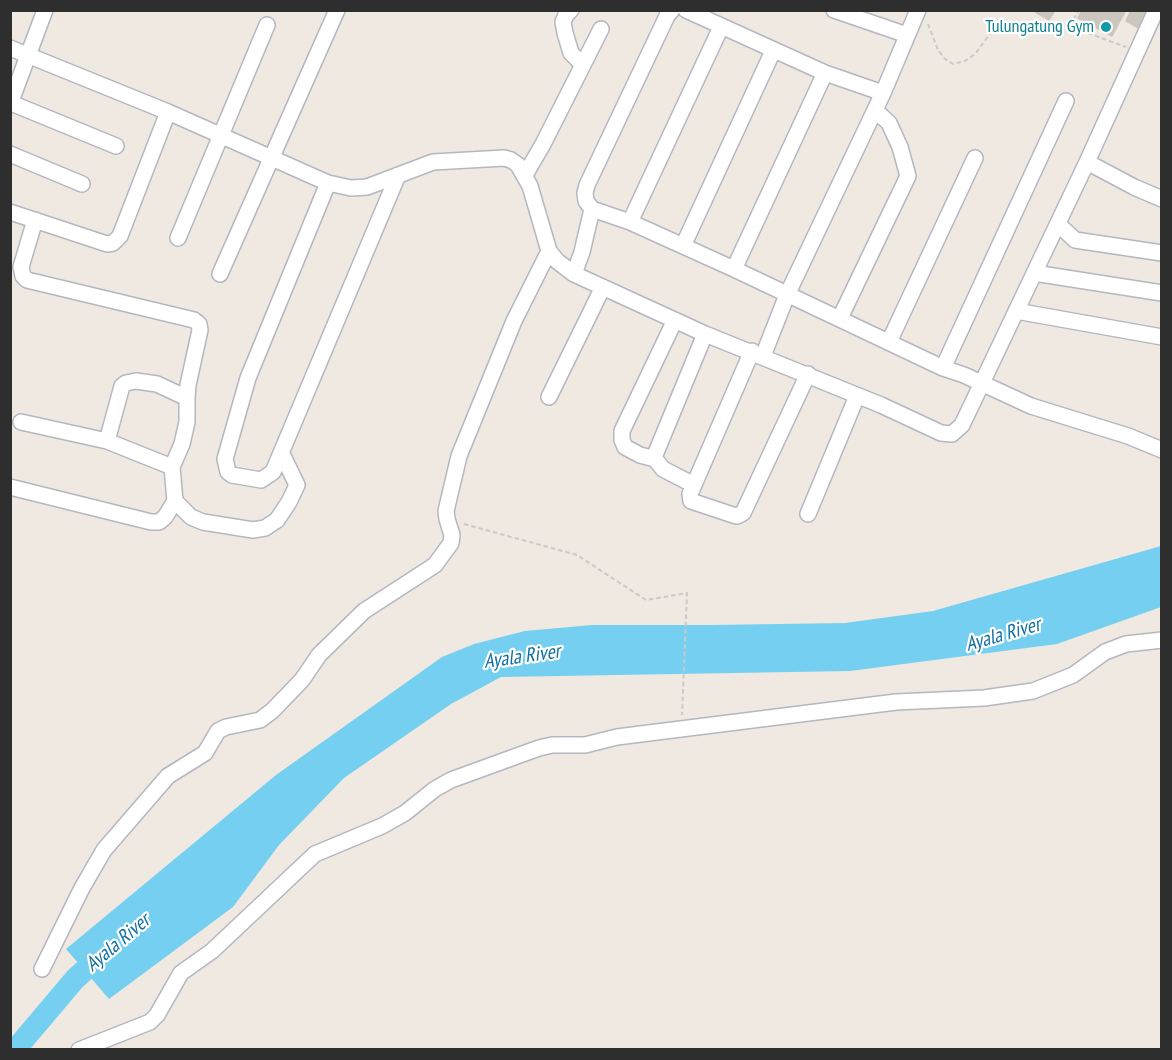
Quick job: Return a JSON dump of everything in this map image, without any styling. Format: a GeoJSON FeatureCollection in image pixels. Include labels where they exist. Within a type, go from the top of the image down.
{"type":"FeatureCollection","features":[{"type":"Feature","properties":{"kind":"street"},"geometry":{"type":"LineString","coordinates":[[220,273],[337,10]]}},
{"type":"Feature","properties":{"kind":"street"},"geometry":{"type":"LineString","coordinates":[[571,10],[563,22],[565,33],[571,53],[583,65]]}},
{"type":"Feature","properties":{"kind":"street"},"geometry":{"type":"LineString","coordinates":[[672,10],[667,16],[587,185],[586,201],[592,209],[630,222],[943,368],[1031,406],[1128,436],[1161,450]]}},
{"type":"Feature","properties":{"kind":"street"},"geometry":{"type":"LineString","coordinates":[[686,10],[825,73],[883,93]]}},
{"type":"Feature","properties":{"kind":"street"},"geometry":{"type":"LineString","coordinates":[[834,10],[907,34]]}},
{"type":"Feature","properties":{"kind":"street"},"geometry":{"type":"LineString","coordinates":[[10,48],[168,112],[328,183],[351,188],[367,187],[433,162],[504,158],[518,165],[525,175],[549,250],[557,261],[574,274],[705,334],[808,374],[941,433],[952,434],[962,424],[1058,224],[1156,10]]}},
{"type":"Feature","properties":{"kind":"street"},"geometry":{"type":"LineString","coordinates":[[40,12],[30,56],[12,96],[117,146]]}},
{"type":"Feature","properties":{"kind":"street"},"geometry":{"type":"LineString","coordinates":[[808,374],[743,513],[737,516],[691,501],[689,496],[694,485],[788,295],[883,93],[907,34],[921,15]]}},
{"type":"Feature","properties":{"kind":"street"},"geometry":{"type":"LineString","coordinates":[[178,238],[267,25]]}},
{"type":"Feature","properties":{"kind":"street"},"geometry":{"type":"LineString","coordinates":[[630,222],[722,27]]}},
{"type":"Feature","properties":{"kind":"street"},"geometry":{"type":"LineString","coordinates":[[525,175],[601,29]]}},
{"type":"Feature","properties":{"kind":"street"},"geometry":{"type":"LineString","coordinates":[[683,246],[773,51]]}},
{"type":"Feature","properties":{"kind":"street"},"geometry":{"type":"LineString","coordinates":[[734,269],[825,73]]}},
{"type":"Feature","properties":{"kind":"street"},"geometry":{"type":"LineString","coordinates":[[943,368],[1066,101]]}},
{"type":"Feature","properties":{"kind":"street"},"geometry":{"type":"LineString","coordinates":[[840,318],[908,176],[900,147],[889,123],[875,110]]}},
{"type":"Feature","properties":{"kind":"street"},"geometry":{"type":"LineString","coordinates":[[10,212],[107,244],[113,243],[120,237],[168,112]]}},
{"type":"Feature","properties":{"kind":"street"},"geometry":{"type":"LineString","coordinates":[[10,154],[82,184]]}},
{"type":"Feature","properties":{"kind":"street"},"geometry":{"type":"LineString","coordinates":[[889,342],[975,158]]}},
{"type":"Feature","properties":{"kind":"street"},"geometry":{"type":"LineString","coordinates":[[1087,162],[1161,199]]}},
{"type":"Feature","properties":{"kind":"street"},"geometry":{"type":"LineString","coordinates":[[328,183],[248,378],[225,459],[225,466],[232,475],[261,480],[273,472],[398,175]]}},
{"type":"Feature","properties":{"kind":"street"},"geometry":{"type":"LineString","coordinates":[[574,274],[582,252],[592,209]]}},
{"type":"Feature","properties":{"kind":"street"},"geometry":{"type":"LineString","coordinates":[[10,487],[151,522],[159,522],[175,501],[172,467],[182,444],[187,422],[188,385],[200,330],[199,324],[194,320],[36,284],[17,277],[35,220]]}},
{"type":"Feature","properties":{"kind":"street"},"geometry":{"type":"LineString","coordinates":[[1058,224],[1075,240],[1161,253]]}},
{"type":"Feature","properties":{"kind":"street"},"geometry":{"type":"LineString","coordinates":[[42,969],[82,888],[104,850],[168,776],[205,753],[218,730],[260,720],[272,711],[302,680],[319,655],[364,611],[435,565],[451,543],[452,536],[447,519],[448,503],[459,456],[514,321],[549,250]]}},
{"type":"Feature","properties":{"kind":"street"},"geometry":{"type":"LineString","coordinates":[[1034,273],[1161,293]]}},
{"type":"Feature","properties":{"kind":"street"},"geometry":{"type":"LineString","coordinates":[[549,397],[603,286]]}},
{"type":"Feature","properties":{"kind":"street"},"geometry":{"type":"LineString","coordinates":[[1016,311],[1161,337]]}},
{"type":"Feature","properties":{"kind":"street"},"geometry":{"type":"LineString","coordinates":[[675,320],[622,432],[622,440],[625,447],[640,455],[655,459],[663,469],[694,485]]}},
{"type":"Feature","properties":{"kind":"street"},"geometry":{"type":"LineString","coordinates":[[655,459],[705,334]]}},
{"type":"Feature","properties":{"kind":"street"},"geometry":{"type":"LineString","coordinates":[[107,441],[120,390],[126,382],[157,384],[187,398]]}},
{"type":"Feature","properties":{"kind":"street"},"geometry":{"type":"LineString","coordinates":[[808,514],[857,396]]}},
{"type":"Feature","properties":{"kind":"street"},"geometry":{"type":"LineString","coordinates":[[21,422],[107,441],[172,467]]}},
{"type":"Feature","properties":{"kind":"street"},"geometry":{"type":"LineString","coordinates":[[175,501],[191,517],[203,522],[253,530],[265,528],[277,519],[297,485],[282,454]]}},
{"type":"Feature","properties":{"kind":"street"},"geometry":{"type":"LineString","coordinates":[[79,1050],[150,1022],[157,1015],[181,974],[212,951],[315,854],[382,826],[405,813],[435,789],[451,780],[552,745],[585,745],[617,737],[896,702],[984,698],[1033,691],[1073,675],[1105,651],[1126,645],[1161,640]]}},
{"type":"Feature","properties":{"kind":"path"},"geometry":{"type":"LineString","coordinates":[[1070,26],[1079,10]]}},
{"type":"Feature","properties":{"kind":"path"},"geometry":{"type":"LineString","coordinates":[[921,15],[938,50],[945,59],[953,64],[959,64],[975,54],[996,26],[1008,22],[1063,24],[1137,51]]}},
{"type":"Feature","properties":{"kind":"path"},"geometry":{"type":"LineString","coordinates":[[447,519],[578,555],[646,600],[687,593],[682,730]]}},
{"type":"Feature","properties":{"kind":"water"},"geometry":{"type":"Polygon","coordinates":[[[1161,546],[1161,607],[1057,644],[850,671],[501,677],[451,704],[344,778],[279,845],[233,907],[109,999],[66,949],[276,775],[442,657],[474,644],[525,631],[592,625],[845,623],[933,611],[1161,546]]]}},
{"type":"Feature","properties":{"kind":"building"},"geometry":{"type":"Polygon","coordinates":[[[1032,10],[1055,10],[1049,20],[1032,10]]]}},
{"type":"Feature","properties":{"kind":"building","name":"Tulungatung Gym"},"geometry":{"type":"Polygon","coordinates":[[[1082,10],[1126,10],[1112,36],[1078,18],[1082,10]]]}},
{"type":"Feature","properties":{"kind":"building"},"geometry":{"type":"Polygon","coordinates":[[[1131,10],[1148,10],[1139,28],[1126,21],[1131,10]]]}},
{"type":"Feature","properties":{"kind":"waterway","name":"Ayala River"},"geometry":{"type":"LineString","coordinates":[[15,1050],[75,979],[108,949]]}},
{"type":"Feature","properties":{"kind":"place","name":"Tulungatung Gym"},"geometry":{"type":"Point","coordinates":[1106,27]}}]}
